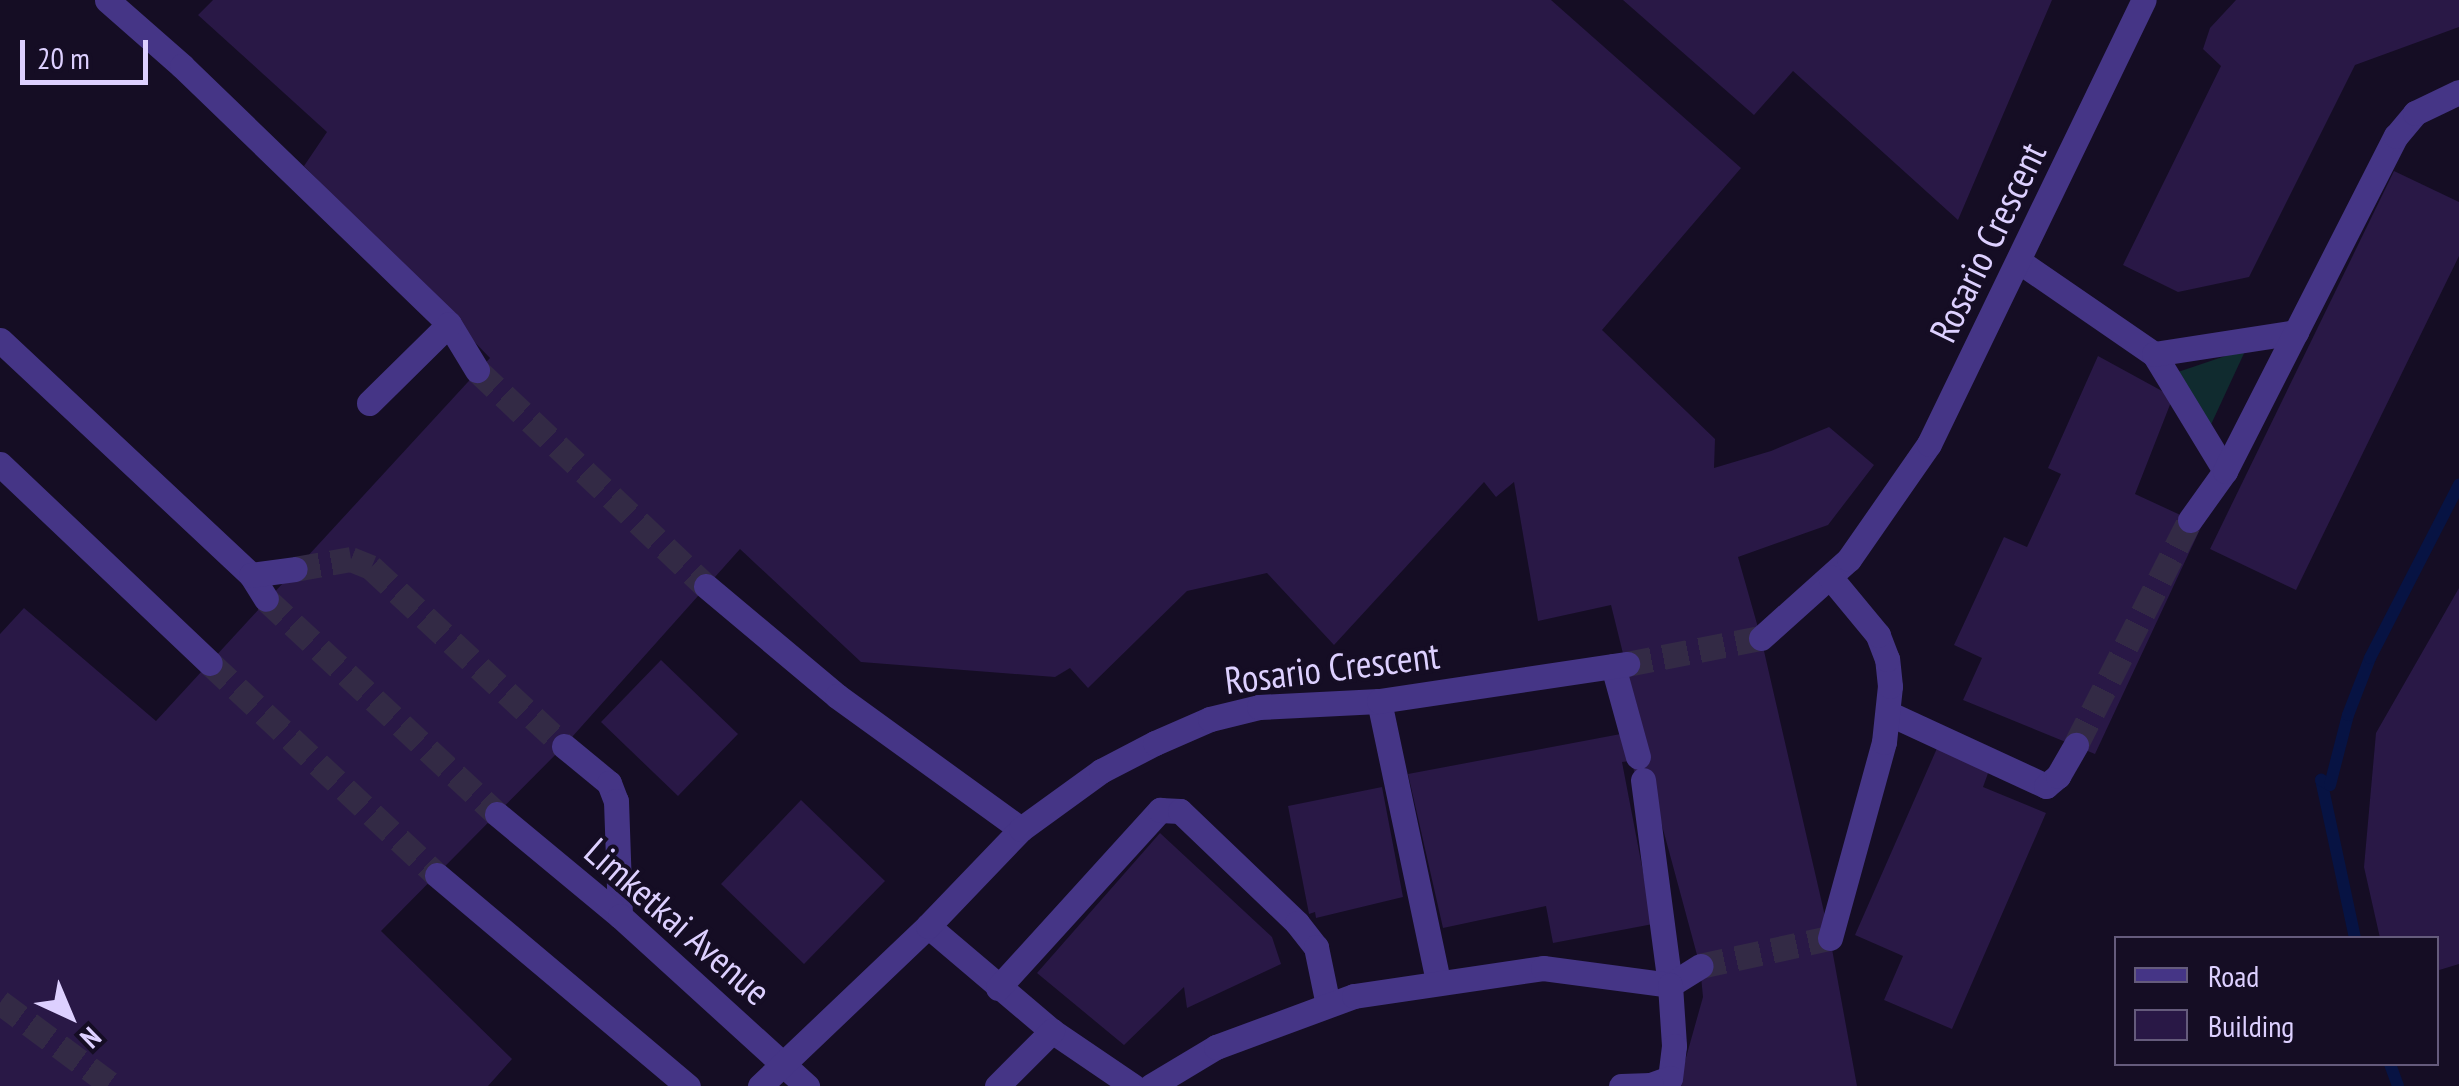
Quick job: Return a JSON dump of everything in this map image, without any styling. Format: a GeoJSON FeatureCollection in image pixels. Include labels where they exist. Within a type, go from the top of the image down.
{"type":"FeatureCollection","features":[{"type":"Feature","properties":{"kind":"street"},"geometry":{"type":"LineString","coordinates":[[107,0],[182,66],[449,324],[477,370]]}},
{"type":"Feature","properties":{"kind":"street","name":"Rosario Crescent"},"geometry":{"type":"LineString","coordinates":[[1761,638],[1830,577],[1873,530],[1929,444],[2144,0]]}},
{"type":"Feature","properties":{"kind":"street"},"geometry":{"type":"LineString","coordinates":[[2190,520],[2225,471],[2396,136],[2414,113],[2459,92]]}},
{"type":"Feature","properties":{"kind":"street"},"geometry":{"type":"LineString","coordinates":[[2020,262],[2154,354],[2225,471]]}},
{"type":"Feature","properties":{"kind":"street"},"geometry":{"type":"LineString","coordinates":[[369,403],[449,324]]}},
{"type":"Feature","properties":{"kind":"street"},"geometry":{"type":"LineString","coordinates":[[2154,354],[2296,332]]}},
{"type":"Feature","properties":{"kind":"street"},"geometry":{"type":"LineString","coordinates":[[0,340],[251,575],[266,599]]}},
{"type":"Feature","properties":{"kind":"street"},"geometry":{"type":"LineString","coordinates":[[0,464],[210,662]]}},
{"type":"Feature","properties":{"kind":"street"},"geometry":{"type":"LineString","coordinates":[[251,575],[295,568]]}},
{"type":"Feature","properties":{"kind":"street"},"geometry":{"type":"LineString","coordinates":[[1830,577],[1883,647],[1889,672],[1888,713],[1830,938]]}},
{"type":"Feature","properties":{"kind":"street"},"geometry":{"type":"LineString","coordinates":[[706,586],[837,696],[1021,829]]}},
{"type":"Feature","properties":{"kind":"street","name":"Rosario Crescent"},"geometry":{"type":"LineString","coordinates":[[760,1086],[928,926],[1021,829],[1101,771],[1210,719],[1260,707],[1379,700],[1620,665],[1640,769],[1670,986]]}},
{"type":"Feature","properties":{"kind":"street"},"geometry":{"type":"LineString","coordinates":[[1379,700],[1438,981]]}},
{"type":"Feature","properties":{"kind":"street"},"geometry":{"type":"LineString","coordinates":[[1888,713],[2046,786],[2058,776],[2076,745]]}},
{"type":"Feature","properties":{"kind":"street"},"geometry":{"type":"LineString","coordinates":[[564,746],[609,783],[616,801],[620,916]]}},
{"type":"Feature","properties":{"kind":"street"},"geometry":{"type":"LineString","coordinates":[[998,988],[1160,810],[1180,811],[1297,922],[1316,948],[1328,1005]]}},
{"type":"Feature","properties":{"kind":"street","name":"Limketkai Avenue"},"geometry":{"type":"LineString","coordinates":[[496,814],[620,916],[807,1086]]}},
{"type":"Feature","properties":{"kind":"street"},"geometry":{"type":"LineString","coordinates":[[436,875],[688,1086]]}},
{"type":"Feature","properties":{"kind":"street"},"geometry":{"type":"LineString","coordinates":[[928,926],[1052,1031],[1133,1086]]}},
{"type":"Feature","properties":{"kind":"street"},"geometry":{"type":"LineString","coordinates":[[1151,1086],[1216,1047],[1354,996],[1542,968],[1670,986],[1700,966]]}},
{"type":"Feature","properties":{"kind":"street"},"geometry":{"type":"LineString","coordinates":[[1621,1086],[1670,1078],[1674,1046],[1670,986]]}},
{"type":"Feature","properties":{"kind":"street"},"geometry":{"type":"LineString","coordinates":[[997,1086],[1052,1031]]}},
{"type":"Feature","properties":{"kind":"green space"},"geometry":{"type":"Polygon","coordinates":[[[2246,349],[2208,431],[2178,372],[2246,349]]]}},
{"type":"Feature","properties":{"kind":"building"},"geometry":{"type":"Polygon","coordinates":[[[213,0],[1551,0],[1741,168],[1602,330],[1715,439],[1714,468],[1771,451],[1829,427],[1874,465],[1828,525],[1738,557],[1761,638],[1830,938],[1857,1086],[1678,1086],[1703,997],[1700,966],[1650,781],[1637,783],[1631,759],[1633,694],[1611,605],[1538,621],[1514,482],[1496,497],[1484,482],[1334,645],[1267,573],[1187,591],[1088,688],[1070,668],[1055,677],[861,662],[740,549],[564,746],[381,931],[512,1059],[488,1086],[0,1086],[0,634],[24,608],[156,721],[490,358],[304,166],[327,132],[198,15],[213,0]]]}},
{"type":"Feature","properties":{"kind":"building"},"geometry":{"type":"Polygon","coordinates":[[[1623,0],[2052,0],[1958,220],[1793,71],[1754,115],[1623,0]]]}},
{"type":"Feature","properties":{"kind":"building"},"geometry":{"type":"Polygon","coordinates":[[[2236,0],[2459,0],[2459,27],[2355,65],[2249,277],[2178,292],[2123,265],[2221,66],[2203,49],[2210,28],[2236,0]]]}},
{"type":"Feature","properties":{"kind":"building"},"geometry":{"type":"Polygon","coordinates":[[[2394,171],[2459,202],[2459,256],[2296,590],[2210,549],[2394,171]]]}},
{"type":"Feature","properties":{"kind":"building"},"geometry":{"type":"Polygon","coordinates":[[[2098,356],[2173,397],[2135,494],[2202,525],[2095,754],[1963,700],[1982,658],[1954,645],[2004,537],[2027,547],[2061,474],[2048,468],[2098,356]]]}},
{"type":"Feature","properties":{"kind":"building"},"geometry":{"type":"Polygon","coordinates":[[[2459,588],[2459,964],[2439,970],[2439,936],[2380,936],[2364,867],[2376,733],[2459,588]]]}},
{"type":"Feature","properties":{"kind":"building"},"geometry":{"type":"Polygon","coordinates":[[[661,660],[738,734],[678,796],[601,722],[661,660]]]}},
{"type":"Feature","properties":{"kind":"building"},"geometry":{"type":"Polygon","coordinates":[[[1626,733],[1630,761],[1622,762],[1653,924],[1553,943],[1546,906],[1443,928],[1408,774],[1626,733]]]}},
{"type":"Feature","properties":{"kind":"building"},"geometry":{"type":"Polygon","coordinates":[[[1938,746],[1991,765],[1983,787],[2046,813],[1952,1029],[1884,1000],[1903,956],[1855,935],[1938,746]]]}},
{"type":"Feature","properties":{"kind":"building"},"geometry":{"type":"Polygon","coordinates":[[[1382,787],[1403,897],[1316,918],[1315,912],[1309,914],[1288,806],[1382,787]]]}},
{"type":"Feature","properties":{"kind":"building"},"geometry":{"type":"Polygon","coordinates":[[[801,800],[885,881],[804,964],[721,884],[801,800]]]}},
{"type":"Feature","properties":{"kind":"building"},"geometry":{"type":"Polygon","coordinates":[[[1160,833],[1272,937],[1281,964],[1187,1008],[1184,987],[1124,1045],[1037,973],[1160,833]]]}},
{"type":"Feature","properties":{"kind":"waterway"},"geometry":{"type":"LineString","coordinates":[[2355,936],[2321,780],[2330,785],[2348,715],[2370,658],[2459,485]]}},
{"type":"Feature","properties":{"kind":"waterway"},"geometry":{"type":"LineString","coordinates":[[2391,1066],[2398,1086]]}},
{"type":"Feature","properties":{"kind":"tunnel"},"geometry":{"type":"LineString","coordinates":[[477,370],[706,586]]}},
{"type":"Feature","properties":{"kind":"tunnel"},"geometry":{"type":"LineString","coordinates":[[2076,745],[2190,520]]}},
{"type":"Feature","properties":{"kind":"tunnel"},"geometry":{"type":"LineString","coordinates":[[295,569],[351,559],[371,567],[564,746]]}},
{"type":"Feature","properties":{"kind":"tunnel"},"geometry":{"type":"LineString","coordinates":[[266,599],[497,814]]}},
{"type":"Feature","properties":{"kind":"tunnel"},"geometry":{"type":"LineString","coordinates":[[1627,664],[1761,638]]}},
{"type":"Feature","properties":{"kind":"tunnel"},"geometry":{"type":"LineString","coordinates":[[210,663],[437,875]]}},
{"type":"Feature","properties":{"kind":"tunnel"},"geometry":{"type":"LineString","coordinates":[[1700,966],[1830,938]]}},
{"type":"Feature","properties":{"kind":"tunnel"},"geometry":{"type":"LineString","coordinates":[[0,1002],[113,1086]]}}]}
